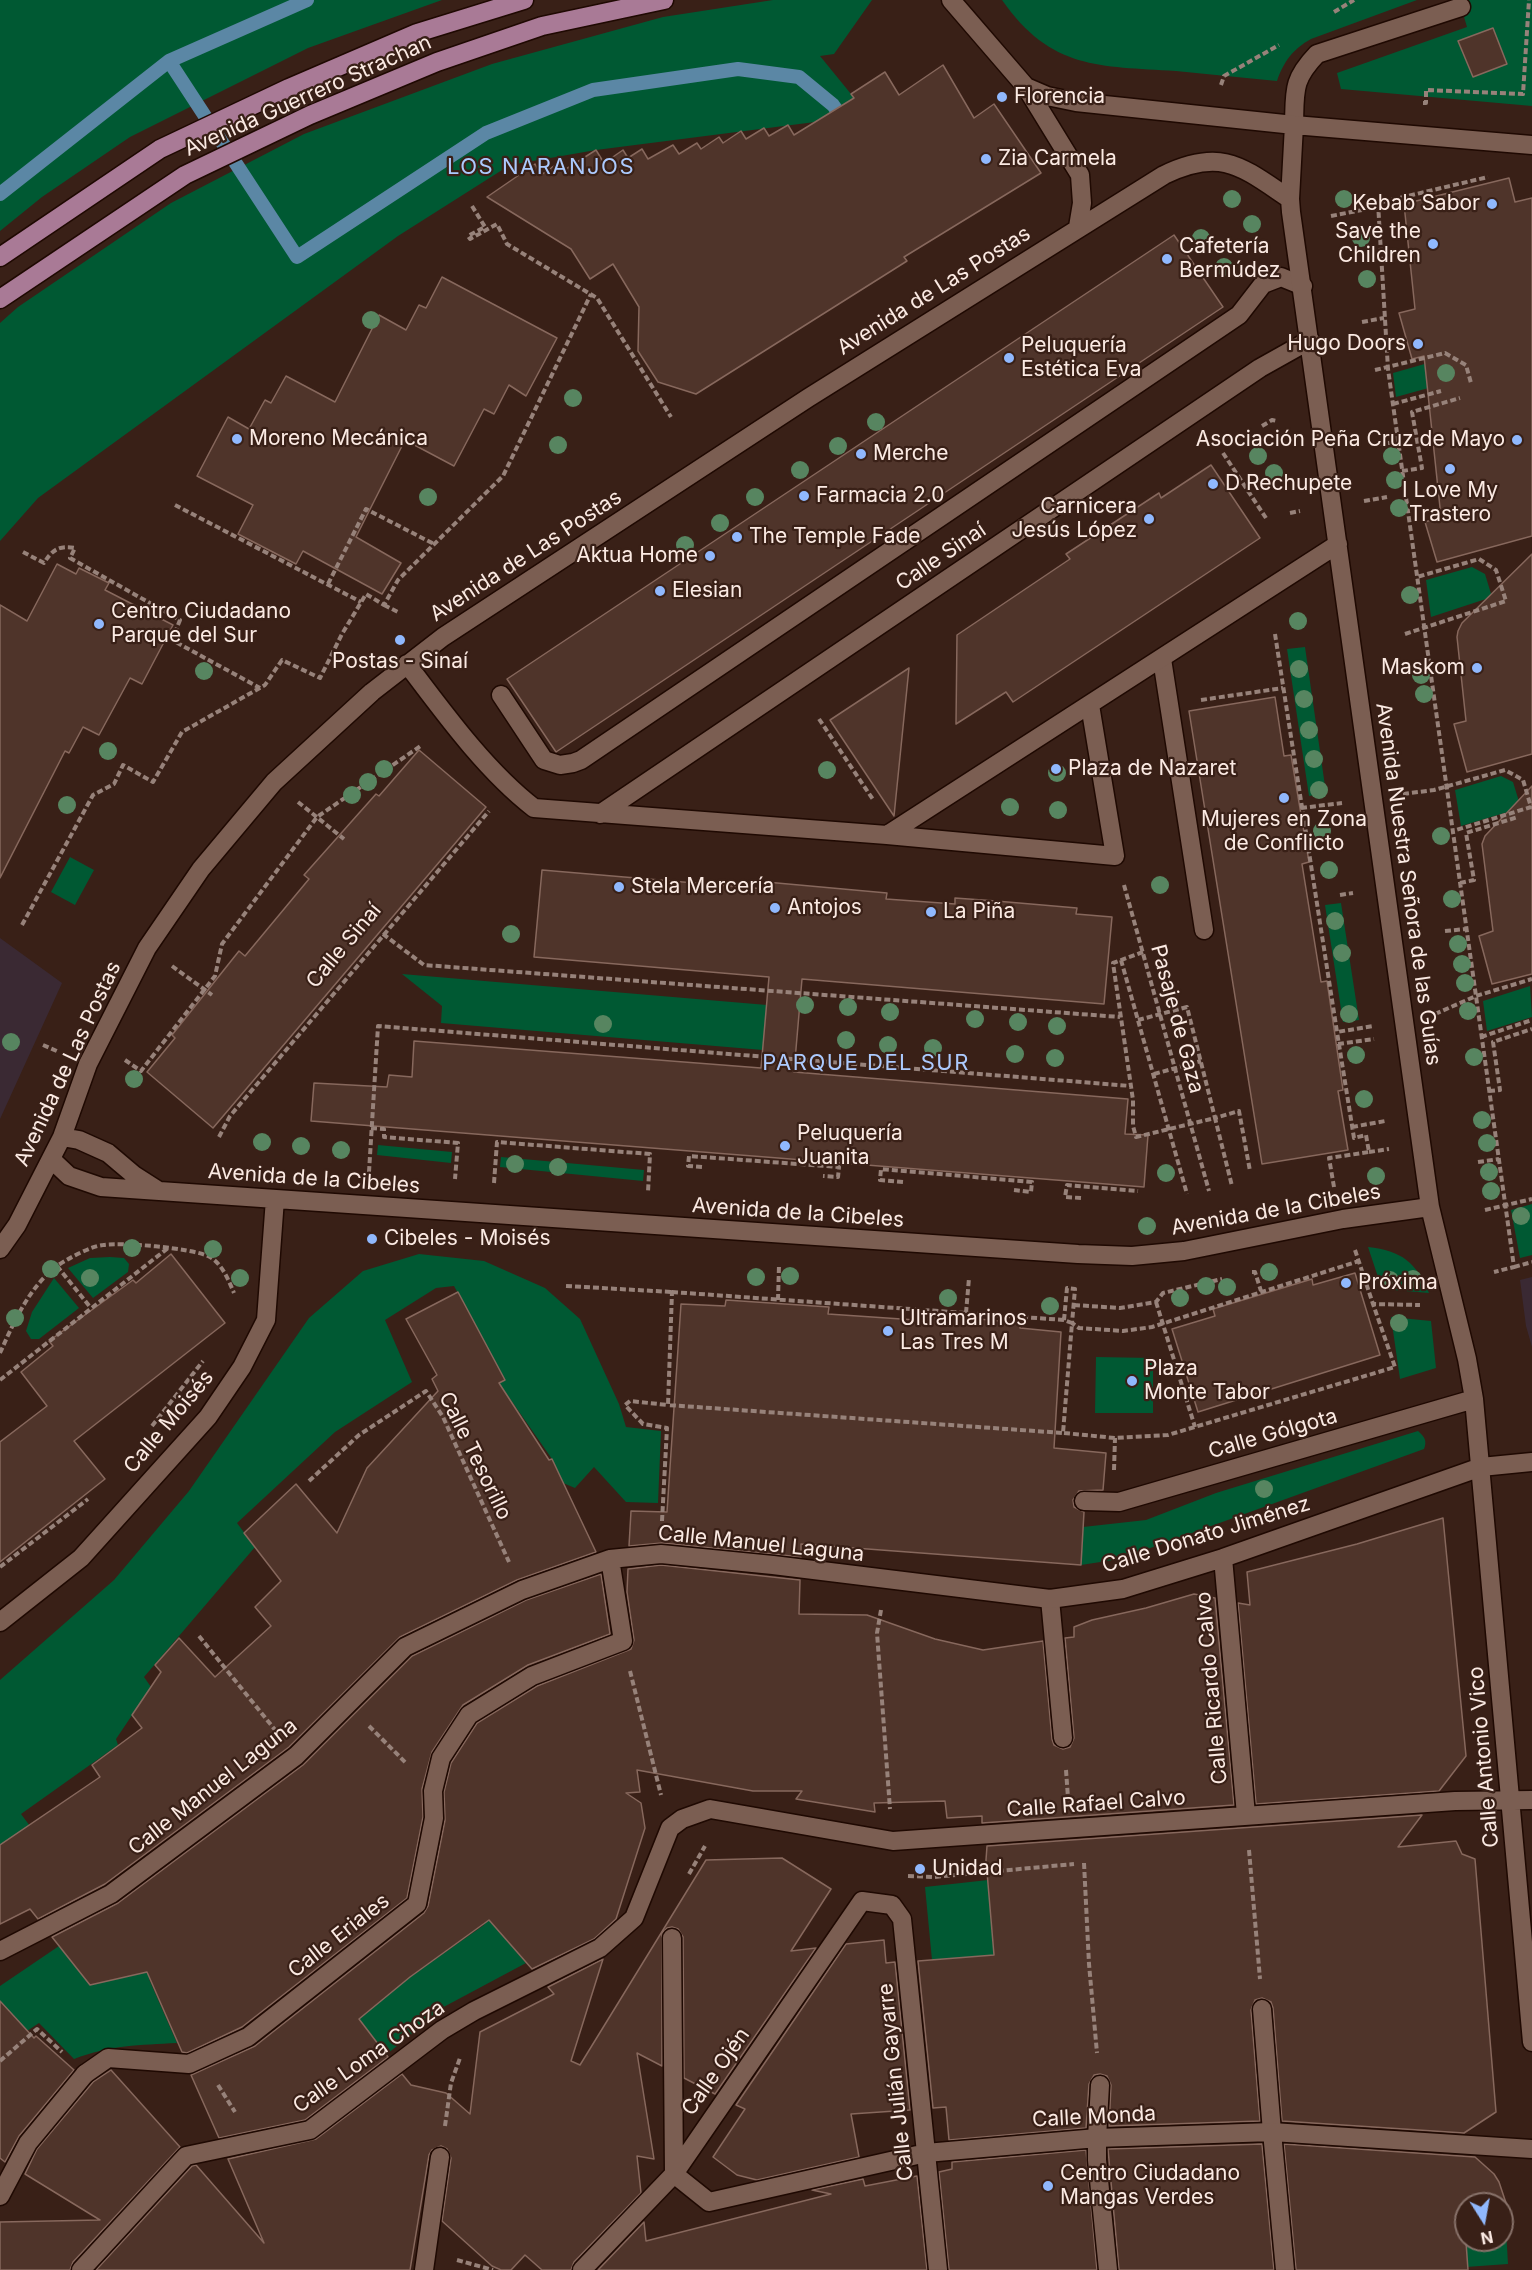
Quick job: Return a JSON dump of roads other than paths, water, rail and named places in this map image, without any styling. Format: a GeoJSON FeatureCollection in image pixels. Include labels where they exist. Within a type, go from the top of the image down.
{"type":"FeatureCollection","features":[{"type":"Feature","properties":{"kind":"main road","name":"Avenida Guerrero Strachan"},"geometry":{"type":"LineString","coordinates":[[0,257],[160,149],[289,88],[417,33],[524,0]]}},
{"type":"Feature","properties":{"kind":"main road","name":"Avenida Guerrero Strachan"},"geometry":{"type":"LineString","coordinates":[[0,299],[185,175],[310,115],[437,62],[542,26],[664,0]]}},
{"type":"Feature","properties":{"kind":"street"},"geometry":{"type":"LineString","coordinates":[[951,0],[1026,87],[1080,175],[1082,203],[1078,227]]}},
{"type":"Feature","properties":{"kind":"street","name":"Avenida Nuestra Señora de las Guías"},"geometry":{"type":"LineString","coordinates":[[1461,8],[1317,54],[1304,67],[1297,81],[1290,199],[1430,1207],[1467,1359],[1481,1467]]}},
{"type":"Feature","properties":{"kind":"street"},"geometry":{"type":"LineString","coordinates":[[1026,87],[1047,96],[1076,102],[1294,125],[1532,145]]}},
{"type":"Feature","properties":{"kind":"street","name":"Avenida de Las Postas"},"geometry":{"type":"LineString","coordinates":[[0,1249],[17,1224],[62,1137],[88,1064],[147,948],[201,869],[274,782],[372,692],[443,637],[808,398],[1164,175],[1195,162],[1224,163],[1244,168],[1290,199]]}},
{"type":"Feature","properties":{"kind":"street"},"geometry":{"type":"LineString","coordinates":[[501,695],[544,760],[560,765],[581,759],[1239,315],[1263,284],[1281,277],[1303,286]]}},
{"type":"Feature","properties":{"kind":"street","name":"Calle Sinaí"},"geometry":{"type":"LineString","coordinates":[[600,814],[1260,368],[1310,340]]}},
{"type":"Feature","properties":{"kind":"street"},"geometry":{"type":"LineString","coordinates":[[887,835],[1338,544]]}},
{"type":"Feature","properties":{"kind":"street"},"geometry":{"type":"LineString","coordinates":[[1162,659],[1204,930]]}},
{"type":"Feature","properties":{"kind":"street"},"geometry":{"type":"LineString","coordinates":[[407,664],[434,700],[510,789],[534,808],[887,835],[1115,856],[1090,705]]}},
{"type":"Feature","properties":{"kind":"street","name":"Avenida de la Cibeles"},"geometry":{"type":"LineString","coordinates":[[62,1137],[79,1140],[108,1154],[134,1175],[160,1191]]}},
{"type":"Feature","properties":{"kind":"street","name":"Avenida de la Cibeles"},"geometry":{"type":"LineString","coordinates":[[51,1159],[69,1176],[100,1187],[939,1245],[1132,1256],[1184,1251],[1343,1219],[1430,1207]]}},
{"type":"Feature","properties":{"kind":"street","name":"Calle Moisés"},"geometry":{"type":"LineString","coordinates":[[0,1622],[81,1558],[208,1417],[242,1367],[266,1320],[275,1199]]}},
{"type":"Feature","properties":{"kind":"street","name":"Calle Gólgota"},"geometry":{"type":"LineString","coordinates":[[1084,1501],[1119,1502],[1474,1399]]}},
{"type":"Feature","properties":{"kind":"street","name":"Calle Donato Jiménez"},"geometry":{"type":"LineString","coordinates":[[886,1580],[1050,1599],[1123,1589],[1223,1557],[1481,1467],[1532,1462]]}},
{"type":"Feature","properties":{"kind":"street","name":"Calle Antonio Vico"},"geometry":{"type":"LineString","coordinates":[[1481,1467],[1532,2042]]}},
{"type":"Feature","properties":{"kind":"street","name":"Calle Manuel Laguna"},"geometry":{"type":"LineString","coordinates":[[0,1951],[111,1894],[296,1756],[405,1647],[522,1590],[610,1559],[661,1554],[773,1565],[886,1580]]}},
{"type":"Feature","properties":{"kind":"street","name":"Calle Ricardo Calvo"},"geometry":{"type":"LineString","coordinates":[[1223,1557],[1246,1815]]}},
{"type":"Feature","properties":{"kind":"street","name":"Calle Eriales"},"geometry":{"type":"LineString","coordinates":[[0,2196],[28,2143],[85,2074],[108,2058],[189,2064],[248,2037],[417,1904],[434,1818],[433,1791],[441,1758],[469,1715],[532,1676],[622,1641],[610,1559]]}},
{"type":"Feature","properties":{"kind":"street"},"geometry":{"type":"LineString","coordinates":[[1050,1599],[1063,1738]]}},
{"type":"Feature","properties":{"kind":"street","name":"Calle Rafael Calvo"},"geometry":{"type":"LineString","coordinates":[[634,1918],[670,1828],[682,1818],[710,1809],[892,1841],[1455,1801],[1532,1800]]}},
{"type":"Feature","properties":{"kind":"street","name":"Calle Ojén"},"geometry":{"type":"LineString","coordinates":[[582,2270],[674,2174],[862,1901],[879,1903]]}},
{"type":"Feature","properties":{"kind":"street","name":"Calle Julián Gayarre"},"geometry":{"type":"LineString","coordinates":[[879,1903],[892,1905],[902,1919],[938,2270]]}},
{"type":"Feature","properties":{"kind":"street","name":"Calle Loma Choza"},"geometry":{"type":"LineString","coordinates":[[81,2270],[186,2156],[310,2130],[442,2030],[474,2011],[600,1948],[634,1918]]}},
{"type":"Feature","properties":{"kind":"street"},"geometry":{"type":"LineString","coordinates":[[672,1938],[674,2174]]}},
{"type":"Feature","properties":{"kind":"street"},"geometry":{"type":"LineString","coordinates":[[1262,2009],[1285,2270]]}},
{"type":"Feature","properties":{"kind":"street"},"geometry":{"type":"LineString","coordinates":[[1100,2085],[1097,2160],[1108,2270]]}},
{"type":"Feature","properties":{"kind":"street","name":"Calle Monda"},"geometry":{"type":"LineString","coordinates":[[674,2174],[709,2202],[926,2153],[1097,2138],[1272,2132],[1532,2149]]}},
{"type":"Feature","properties":{"kind":"street"},"geometry":{"type":"LineString","coordinates":[[424,2270],[440,2157]]}},
{"type":"Feature","properties":{"kind":"waterway"},"geometry":{"type":"LineString","coordinates":[[0,194],[169,61],[307,0]]}},
{"type":"Feature","properties":{"kind":"waterway"},"geometry":{"type":"LineString","coordinates":[[169,61],[297,257],[486,133],[593,90],[738,69],[799,77],[833,105],[846,123]]}},
{"type":"Feature","properties":{"kind":"place","name":"Florencia"},"geometry":{"type":"Point","coordinates":[1002,97]}},
{"type":"Feature","properties":{"kind":"place","name":"Zia Carmela"},"geometry":{"type":"Point","coordinates":[986,159]}},
{"type":"Feature","properties":{"kind":"place","name":"Kebab Sabor"},"geometry":{"type":"Point","coordinates":[1492,204]}},
{"type":"Feature","properties":{"kind":"place","name":"Save the Children"},"geometry":{"type":"Point","coordinates":[1433,244]}},
{"type":"Feature","properties":{"kind":"place","name":"Cafetería Bermúdez"},"geometry":{"type":"Point","coordinates":[1167,259]}},
{"type":"Feature","properties":{"kind":"place","name":"Hugo Doors"},"geometry":{"type":"Point","coordinates":[1418,344]}},
{"type":"Feature","properties":{"kind":"place","name":"Peluquería Estética Eva"},"geometry":{"type":"Point","coordinates":[1009,358]}},
{"type":"Feature","properties":{"kind":"place","name":"Moreno Mecánica"},"geometry":{"type":"Point","coordinates":[237,439]}},
{"type":"Feature","properties":{"kind":"place","name":"Asociación Peña Cruz de Mayo"},"geometry":{"type":"Point","coordinates":[1517,440]}},
{"type":"Feature","properties":{"kind":"place","name":"Merche"},"geometry":{"type":"Point","coordinates":[861,454]}},
{"type":"Feature","properties":{"kind":"place","name":"I Love My Trastero"},"geometry":{"type":"Point","coordinates":[1450,469]}},
{"type":"Feature","properties":{"kind":"place","name":"D Rechupete"},"geometry":{"type":"Point","coordinates":[1213,484]}},
{"type":"Feature","properties":{"kind":"place","name":"Farmacia 2.0"},"geometry":{"type":"Point","coordinates":[804,496]}},
{"type":"Feature","properties":{"kind":"place","name":"Carnicera Jesús López"},"geometry":{"type":"Point","coordinates":[1149,519]}},
{"type":"Feature","properties":{"kind":"place","name":"The Temple Fade"},"geometry":{"type":"Point","coordinates":[737,537]}},
{"type":"Feature","properties":{"kind":"place","name":"Aktua Home"},"geometry":{"type":"Point","coordinates":[710,556]}},
{"type":"Feature","properties":{"kind":"place","name":"Elesian"},"geometry":{"type":"Point","coordinates":[660,591]}},
{"type":"Feature","properties":{"kind":"place","name":"Centro Ciudadano Parque del Sur"},"geometry":{"type":"Point","coordinates":[99,624]}},
{"type":"Feature","properties":{"kind":"place","name":"Postas - Sinaí"},"geometry":{"type":"Point","coordinates":[400,640]}},
{"type":"Feature","properties":{"kind":"place","name":"Maskom"},"geometry":{"type":"Point","coordinates":[1477,668]}},
{"type":"Feature","properties":{"kind":"place","name":"Plaza de Nazaret"},"geometry":{"type":"Point","coordinates":[1056,769]}},
{"type":"Feature","properties":{"kind":"place","name":"Mujeres en Zona de Conflicto"},"geometry":{"type":"Point","coordinates":[1284,798]}},
{"type":"Feature","properties":{"kind":"place","name":"Stela Mercería"},"geometry":{"type":"Point","coordinates":[619,887]}},
{"type":"Feature","properties":{"kind":"place","name":"Antojos"},"geometry":{"type":"Point","coordinates":[775,908]}},
{"type":"Feature","properties":{"kind":"place","name":"La Piña"},"geometry":{"type":"Point","coordinates":[931,912]}},
{"type":"Feature","properties":{"kind":"place","name":"Peluquería Juanita"},"geometry":{"type":"Point","coordinates":[785,1146]}},
{"type":"Feature","properties":{"kind":"place","name":"Cibeles - Moisés"},"geometry":{"type":"Point","coordinates":[372,1239]}},
{"type":"Feature","properties":{"kind":"place","name":"Próxima"},"geometry":{"type":"Point","coordinates":[1346,1283]}},
{"type":"Feature","properties":{"kind":"place","name":"Ultramarinos Las Tres M"},"geometry":{"type":"Point","coordinates":[888,1331]}},
{"type":"Feature","properties":{"kind":"place","name":"Plaza Monte Tabor"},"geometry":{"type":"Point","coordinates":[1132,1381]}},
{"type":"Feature","properties":{"kind":"place","name":"Unidad"},"geometry":{"type":"Point","coordinates":[920,1869]}},
{"type":"Feature","properties":{"kind":"place","name":"Centro Ciudadano Mangas Verdes"},"geometry":{"type":"Point","coordinates":[1048,2186]}},
{"type":"Feature","properties":{"kind":"district","name":"LOS NARANJOS"},"geometry":{"type":"Point","coordinates":[541,167]}},
{"type":"Feature","properties":{"kind":"district","name":"PARQUE DEL SUR"},"geometry":{"type":"Point","coordinates":[866,1063]}}]}
